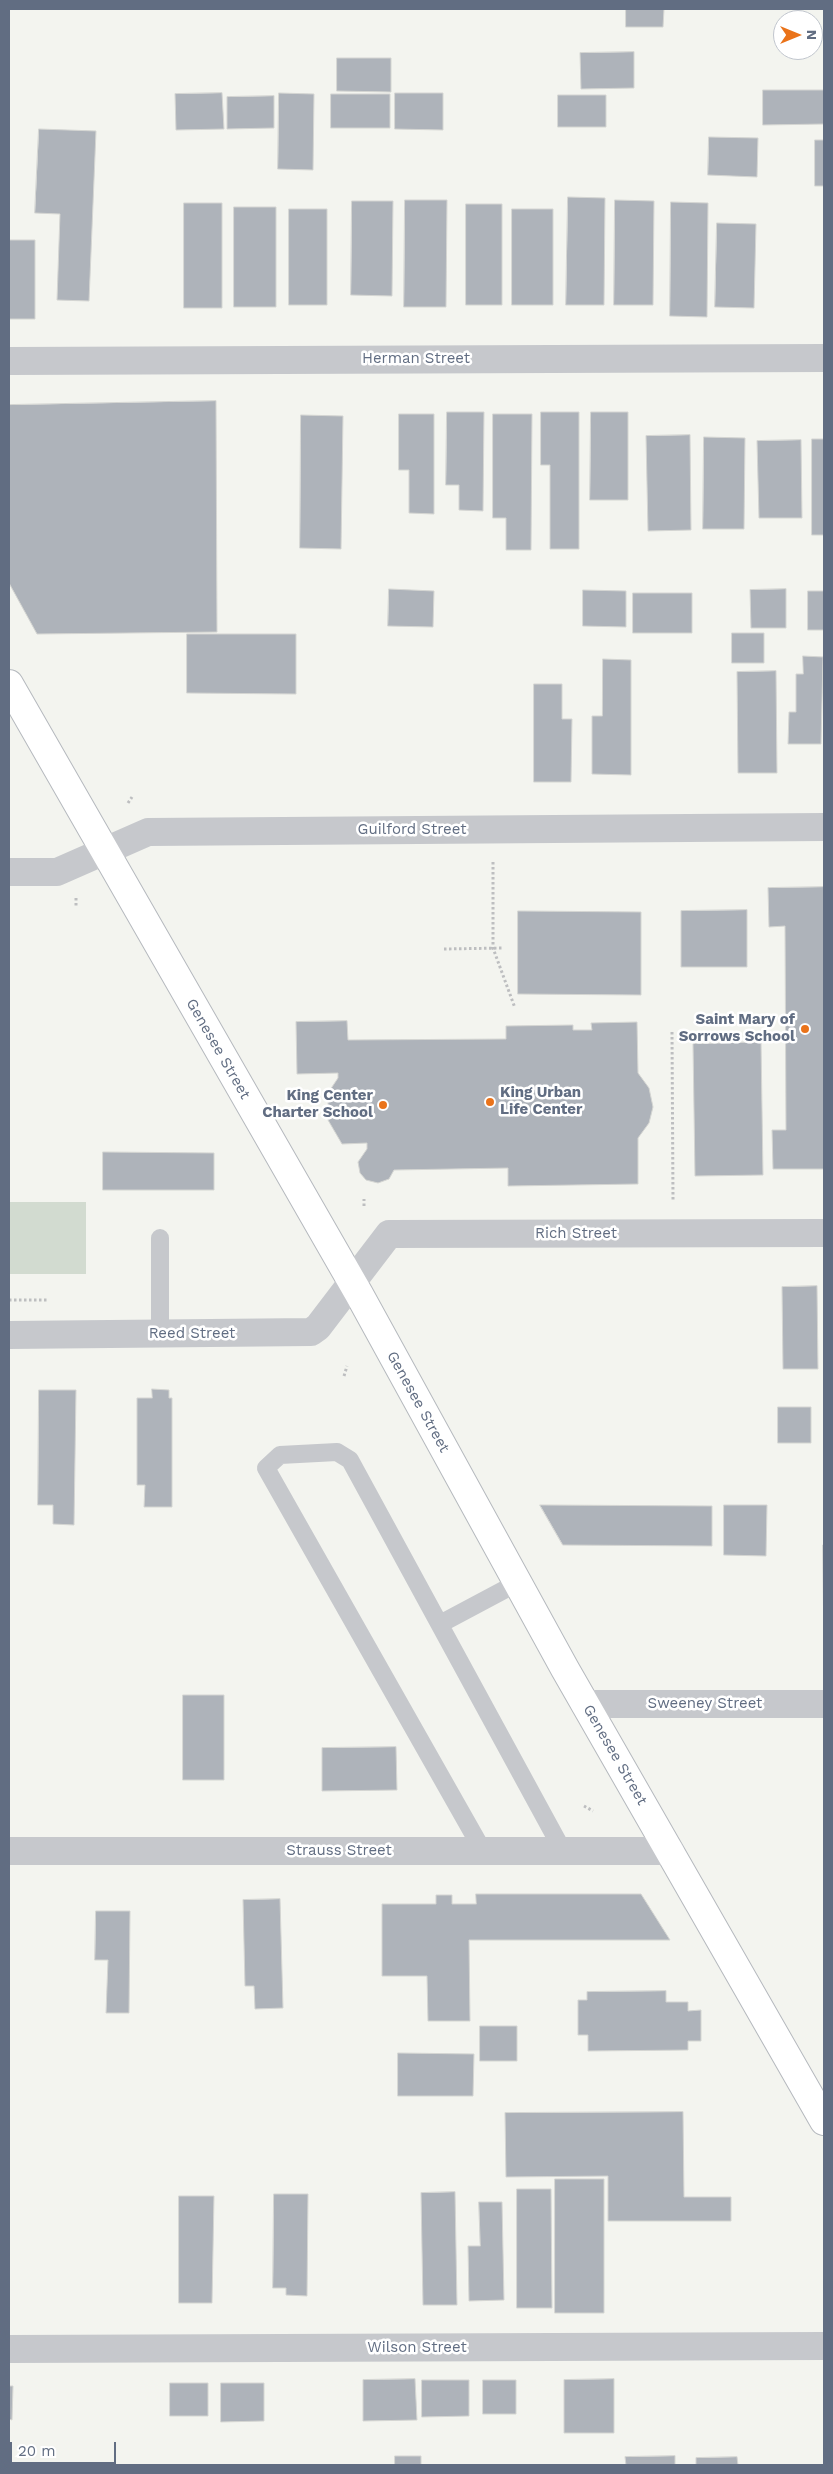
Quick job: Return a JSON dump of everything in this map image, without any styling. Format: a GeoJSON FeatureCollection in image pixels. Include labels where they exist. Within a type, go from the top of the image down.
{"type":"FeatureCollection","features":[{"type":"Feature","properties":{"kind":"main road","name":"Genesee Street"},"geometry":{"type":"LineString","coordinates":[[9,684],[351,1283],[585,1704],[824,2121]]}},
{"type":"Feature","properties":{"kind":"street","name":"Herman Street"},"geometry":{"type":"LineString","coordinates":[[9,361],[824,358]]}},
{"type":"Feature","properties":{"kind":"street","name":"Guilford Street"},"geometry":{"type":"LineString","coordinates":[[9,872],[57,872],[148,832],[824,827]]}},
{"type":"Feature","properties":{"kind":"street","name":"Rich Street"},"geometry":{"type":"LineString","coordinates":[[351,1283],[389,1234],[824,1233]]}},
{"type":"Feature","properties":{"kind":"street","name":"Reed Street"},"geometry":{"type":"LineString","coordinates":[[9,1335],[311,1332],[318,1327],[351,1283]]}},
{"type":"Feature","properties":{"kind":"street","name":"Sweeney Street"},"geometry":{"type":"LineString","coordinates":[[585,1704],[824,1704]]}},
{"type":"Feature","properties":{"kind":"street","name":"Strauss Street"},"geometry":{"type":"LineString","coordinates":[[9,1851],[670,1851]]}},
{"type":"Feature","properties":{"kind":"street","name":"Wilson Street"},"geometry":{"type":"LineString","coordinates":[[9,2349],[824,2346]]}},
{"type":"Feature","properties":{"kind":"lane"},"geometry":{"type":"LineString","coordinates":[[160,1238],[160,1334]]}},
{"type":"Feature","properties":{"kind":"lane"},"geometry":{"type":"LineString","coordinates":[[483,1851],[266,1468],[280,1455],[337,1452],[350,1460],[563,1851]]}},
{"type":"Feature","properties":{"kind":"lane"},"geometry":{"type":"LineString","coordinates":[[440,1624],[517,1583]]}},
{"type":"Feature","properties":{"kind":"path"},"geometry":{"type":"LineString","coordinates":[[128,803],[132,797]]}},
{"type":"Feature","properties":{"kind":"path"},"geometry":{"type":"LineString","coordinates":[[494,862],[494,948],[515,1008]]}},
{"type":"Feature","properties":{"kind":"path"},"geometry":{"type":"LineString","coordinates":[[444,949],[504,948]]}},
{"type":"Feature","properties":{"kind":"path"},"geometry":{"type":"LineString","coordinates":[[672,1032],[673,1206]]}},
{"type":"Feature","properties":{"kind":"path"},"geometry":{"type":"LineString","coordinates":[[364,1199],[364,1206]]}},
{"type":"Feature","properties":{"kind":"path"},"geometry":{"type":"LineString","coordinates":[[344,1376],[347,1366]]}},
{"type":"Feature","properties":{"kind":"path"},"geometry":{"type":"LineString","coordinates":[[584,1806],[593,1811]]}},
{"type":"Feature","properties":{"kind":"shaded area"},"geometry":{"type":"Polygon","coordinates":[[[9,1202],[86,1202],[86,1274],[9,1274],[9,1202]]]}},
{"type":"Feature","properties":{"kind":"building"},"geometry":{"type":"Polygon","coordinates":[[[626,9],[664,9],[663,27],[626,27],[626,9]]]}},
{"type":"Feature","properties":{"kind":"building"},"geometry":{"type":"Polygon","coordinates":[[[634,52],[634,88],[581,89],[580,53],[634,52]]]}},
{"type":"Feature","properties":{"kind":"building"},"geometry":{"type":"Polygon","coordinates":[[[337,58],[391,58],[391,92],[337,91],[337,58]]]}},
{"type":"Feature","properties":{"kind":"building"},"geometry":{"type":"Polygon","coordinates":[[[763,90],[824,90],[824,124],[763,125],[763,90]]]}},
{"type":"Feature","properties":{"kind":"building"},"geometry":{"type":"Polygon","coordinates":[[[222,93],[224,129],[176,130],[175,94],[222,93]]]}},
{"type":"Feature","properties":{"kind":"building"},"geometry":{"type":"Polygon","coordinates":[[[279,93],[314,94],[313,170],[278,169],[279,93]]]}},
{"type":"Feature","properties":{"kind":"building"},"geometry":{"type":"Polygon","coordinates":[[[395,93],[443,93],[443,130],[395,129],[395,93]]]}},
{"type":"Feature","properties":{"kind":"building"},"geometry":{"type":"Polygon","coordinates":[[[331,94],[390,94],[390,128],[331,128],[331,94]]]}},
{"type":"Feature","properties":{"kind":"building"},"geometry":{"type":"Polygon","coordinates":[[[558,95],[606,95],[606,127],[558,127],[558,95]]]}},
{"type":"Feature","properties":{"kind":"building"},"geometry":{"type":"Polygon","coordinates":[[[274,96],[274,128],[227,129],[227,97],[274,96]]]}},
{"type":"Feature","properties":{"kind":"building"},"geometry":{"type":"Polygon","coordinates":[[[39,129],[96,131],[89,301],[57,300],[60,214],[35,213],[39,129]]]}},
{"type":"Feature","properties":{"kind":"building"},"geometry":{"type":"Polygon","coordinates":[[[709,137],[758,138],[757,177],[708,175],[709,137]]]}},
{"type":"Feature","properties":{"kind":"building"},"geometry":{"type":"Polygon","coordinates":[[[815,140],[824,140],[824,186],[815,186],[815,140]]]}},
{"type":"Feature","properties":{"kind":"building"},"geometry":{"type":"Polygon","coordinates":[[[568,197],[605,198],[604,305],[566,305],[568,197]]]}},
{"type":"Feature","properties":{"kind":"building"},"geometry":{"type":"Polygon","coordinates":[[[405,200],[447,200],[446,307],[404,307],[405,200]]]}},
{"type":"Feature","properties":{"kind":"building"},"geometry":{"type":"Polygon","coordinates":[[[615,200],[654,201],[653,305],[614,305],[615,200]]]}},
{"type":"Feature","properties":{"kind":"building"},"geometry":{"type":"Polygon","coordinates":[[[352,201],[393,201],[392,296],[351,295],[352,201]]]}},
{"type":"Feature","properties":{"kind":"building"},"geometry":{"type":"Polygon","coordinates":[[[671,202],[708,203],[707,317],[670,316],[671,202]]]}},
{"type":"Feature","properties":{"kind":"building"},"geometry":{"type":"Polygon","coordinates":[[[184,203],[222,203],[222,308],[184,308],[184,203]]]}},
{"type":"Feature","properties":{"kind":"building"},"geometry":{"type":"Polygon","coordinates":[[[466,204],[502,204],[502,305],[466,305],[466,204]]]}},
{"type":"Feature","properties":{"kind":"building"},"geometry":{"type":"Polygon","coordinates":[[[234,207],[276,207],[276,307],[234,307],[234,207]]]}},
{"type":"Feature","properties":{"kind":"building"},"geometry":{"type":"Polygon","coordinates":[[[289,209],[327,209],[327,305],[289,305],[289,209]]]}},
{"type":"Feature","properties":{"kind":"building"},"geometry":{"type":"Polygon","coordinates":[[[512,209],[553,209],[553,305],[512,305],[512,209]]]}},
{"type":"Feature","properties":{"kind":"building"},"geometry":{"type":"Polygon","coordinates":[[[717,223],[756,224],[754,308],[715,307],[717,223]]]}},
{"type":"Feature","properties":{"kind":"building"},"geometry":{"type":"Polygon","coordinates":[[[9,240],[35,240],[35,319],[9,319],[9,240]]]}},
{"type":"Feature","properties":{"kind":"building"},"geometry":{"type":"Polygon","coordinates":[[[216,401],[217,632],[37,634],[9,583],[9,405],[216,401]]]}},
{"type":"Feature","properties":{"kind":"building"},"geometry":{"type":"Polygon","coordinates":[[[447,412],[484,412],[483,511],[459,510],[459,485],[446,485],[447,412]]]}},
{"type":"Feature","properties":{"kind":"building"},"geometry":{"type":"Polygon","coordinates":[[[541,412],[579,412],[579,549],[550,549],[550,465],[541,465],[541,412]]]}},
{"type":"Feature","properties":{"kind":"building"},"geometry":{"type":"Polygon","coordinates":[[[591,412],[628,412],[628,500],[590,500],[591,412]]]}},
{"type":"Feature","properties":{"kind":"building"},"geometry":{"type":"Polygon","coordinates":[[[399,414],[434,414],[434,514],[409,513],[409,470],[399,470],[399,414]]]}},
{"type":"Feature","properties":{"kind":"building"},"geometry":{"type":"Polygon","coordinates":[[[493,414],[532,414],[531,550],[506,550],[506,518],[493,518],[493,414]]]}},
{"type":"Feature","properties":{"kind":"building"},"geometry":{"type":"Polygon","coordinates":[[[301,415],[343,416],[341,549],[300,548],[301,415]]]}},
{"type":"Feature","properties":{"kind":"building"},"geometry":{"type":"Polygon","coordinates":[[[690,435],[691,530],[648,531],[646,436],[690,435]]]}},
{"type":"Feature","properties":{"kind":"building"},"geometry":{"type":"Polygon","coordinates":[[[704,437],[745,438],[744,529],[703,529],[704,437]]]}},
{"type":"Feature","properties":{"kind":"building"},"geometry":{"type":"Polygon","coordinates":[[[812,439],[824,439],[824,535],[812,535],[812,439]]]}},
{"type":"Feature","properties":{"kind":"building"},"geometry":{"type":"Polygon","coordinates":[[[801,440],[802,518],[759,518],[757,441],[801,440]]]}},
{"type":"Feature","properties":{"kind":"building"},"geometry":{"type":"Polygon","coordinates":[[[389,589],[434,591],[433,627],[388,626],[389,589]]]}},
{"type":"Feature","properties":{"kind":"building"},"geometry":{"type":"Polygon","coordinates":[[[786,589],[786,628],[751,628],[750,590],[786,589]]]}},
{"type":"Feature","properties":{"kind":"building"},"geometry":{"type":"Polygon","coordinates":[[[583,590],[626,591],[626,627],[583,626],[583,590]]]}},
{"type":"Feature","properties":{"kind":"building"},"geometry":{"type":"Polygon","coordinates":[[[808,591],[824,591],[824,630],[808,630],[808,591]]]}},
{"type":"Feature","properties":{"kind":"building"},"geometry":{"type":"Polygon","coordinates":[[[633,593],[692,593],[692,633],[633,633],[633,593]]]}},
{"type":"Feature","properties":{"kind":"building"},"geometry":{"type":"Polygon","coordinates":[[[732,633],[764,633],[764,663],[732,663],[732,633]]]}},
{"type":"Feature","properties":{"kind":"building"},"geometry":{"type":"Polygon","coordinates":[[[187,634],[296,634],[296,694],[187,693],[187,634]]]}},
{"type":"Feature","properties":{"kind":"building"},"geometry":{"type":"Polygon","coordinates":[[[803,656],[823,657],[821,744],[788,744],[789,712],[796,712],[796,674],[803,674],[803,656]]]}},
{"type":"Feature","properties":{"kind":"building"},"geometry":{"type":"Polygon","coordinates":[[[603,659],[631,660],[631,775],[592,774],[592,716],[602,716],[603,659]]]}},
{"type":"Feature","properties":{"kind":"building"},"geometry":{"type":"Polygon","coordinates":[[[776,671],[777,773],[738,773],[737,672],[776,671]]]}},
{"type":"Feature","properties":{"kind":"building"},"geometry":{"type":"Polygon","coordinates":[[[534,684],[562,684],[562,719],[572,719],[571,782],[534,782],[534,684]]]}},
{"type":"Feature","properties":{"kind":"building","name":"Saint Mary of Sorrows School"},"geometry":{"type":"Polygon","coordinates":[[[824,887],[824,1169],[773,1169],[772,1130],[786,1130],[785,926],[769,927],[768,888],[824,887]]]}},
{"type":"Feature","properties":{"kind":"building"},"geometry":{"type":"Polygon","coordinates":[[[747,910],[747,967],[681,967],[681,911],[747,910]]]}},
{"type":"Feature","properties":{"kind":"building"},"geometry":{"type":"Polygon","coordinates":[[[518,911],[641,912],[641,995],[518,994],[518,911]]]}},
{"type":"Feature","properties":{"kind":"building","name":"King Urban Life Center"},"geometry":{"type":"Polygon","coordinates":[[[347,1021],[348,1040],[506,1039],[506,1026],[573,1025],[573,1030],[592,1030],[591,1023],[637,1022],[638,1073],[649,1088],[653,1107],[649,1123],[638,1138],[638,1184],[508,1186],[508,1168],[394,1170],[389,1179],[378,1183],[366,1180],[360,1173],[358,1162],[367,1149],[367,1143],[342,1144],[328,1120],[328,1093],[338,1078],[338,1073],[297,1074],[296,1022],[347,1021]]]}},
{"type":"Feature","properties":{"kind":"building"},"geometry":{"type":"Polygon","coordinates":[[[761,1042],[763,1175],[695,1176],[693,1044],[761,1042]]]}},
{"type":"Feature","properties":{"kind":"building"},"geometry":{"type":"Polygon","coordinates":[[[103,1152],[214,1153],[214,1190],[103,1190],[103,1152]]]}},
{"type":"Feature","properties":{"kind":"building"},"geometry":{"type":"Polygon","coordinates":[[[817,1286],[818,1369],[783,1369],[782,1287],[817,1286]]]}},
{"type":"Feature","properties":{"kind":"building"},"geometry":{"type":"Polygon","coordinates":[[[152,1389],[169,1390],[169,1398],[172,1398],[172,1507],[144,1507],[145,1485],[137,1485],[137,1398],[152,1398],[152,1389]]]}},
{"type":"Feature","properties":{"kind":"building"},"geometry":{"type":"Polygon","coordinates":[[[39,1390],[76,1390],[74,1525],[53,1524],[53,1505],[38,1505],[39,1390]]]}},
{"type":"Feature","properties":{"kind":"building"},"geometry":{"type":"Polygon","coordinates":[[[778,1407],[811,1407],[811,1443],[778,1443],[778,1407]]]}},
{"type":"Feature","properties":{"kind":"building"},"geometry":{"type":"Polygon","coordinates":[[[540,1505],[712,1506],[712,1546],[563,1545],[540,1505]]]}},
{"type":"Feature","properties":{"kind":"building"},"geometry":{"type":"Polygon","coordinates":[[[724,1505],[767,1505],[766,1556],[724,1555],[724,1505]]]}},
{"type":"Feature","properties":{"kind":"building"},"geometry":{"type":"Polygon","coordinates":[[[823,1545],[824,1545],[824,1642],[823,1545]]]}},
{"type":"Feature","properties":{"kind":"building"},"geometry":{"type":"Polygon","coordinates":[[[183,1695],[224,1695],[224,1780],[183,1780],[183,1695]]]}},
{"type":"Feature","properties":{"kind":"building"},"geometry":{"type":"Polygon","coordinates":[[[396,1747],[397,1790],[322,1791],[322,1748],[396,1747]]]}},
{"type":"Feature","properties":{"kind":"building"},"geometry":{"type":"Polygon","coordinates":[[[476,1894],[641,1894],[670,1940],[469,1940],[470,2021],[428,2021],[427,1976],[382,1976],[382,1904],[436,1904],[436,1895],[452,1895],[452,1904],[476,1904],[476,1894]]]}},
{"type":"Feature","properties":{"kind":"building"},"geometry":{"type":"Polygon","coordinates":[[[280,1899],[283,2008],[255,2009],[254,1986],[245,1986],[243,1900],[280,1899]]]}},
{"type":"Feature","properties":{"kind":"building"},"geometry":{"type":"Polygon","coordinates":[[[96,1911],[130,1911],[129,2013],[106,2013],[108,1960],[95,1960],[96,1911]]]}},
{"type":"Feature","properties":{"kind":"building"},"geometry":{"type":"Polygon","coordinates":[[[666,1991],[666,2002],[688,2002],[688,2011],[701,2010],[701,2041],[688,2041],[688,2050],[588,2051],[588,2035],[578,2035],[578,2000],[587,2000],[587,1992],[666,1991]]]}},
{"type":"Feature","properties":{"kind":"building"},"geometry":{"type":"Polygon","coordinates":[[[480,2026],[517,2026],[517,2061],[480,2061],[480,2026]]]}},
{"type":"Feature","properties":{"kind":"building"},"geometry":{"type":"Polygon","coordinates":[[[398,2053],[474,2054],[473,2096],[398,2096],[398,2053]]]}},
{"type":"Feature","properties":{"kind":"building"},"geometry":{"type":"Polygon","coordinates":[[[683,2112],[684,2197],[731,2197],[731,2221],[608,2221],[608,2176],[506,2177],[505,2113],[683,2112]]]}},
{"type":"Feature","properties":{"kind":"building"},"geometry":{"type":"Polygon","coordinates":[[[555,2179],[604,2179],[604,2313],[555,2313],[555,2179]]]}},
{"type":"Feature","properties":{"kind":"building"},"geometry":{"type":"Polygon","coordinates":[[[517,2189],[551,2189],[552,2308],[517,2308],[517,2189]]]}},
{"type":"Feature","properties":{"kind":"building"},"geometry":{"type":"Polygon","coordinates":[[[455,2192],[457,2305],[423,2305],[421,2193],[455,2192]]]}},
{"type":"Feature","properties":{"kind":"building"},"geometry":{"type":"Polygon","coordinates":[[[274,2194],[308,2194],[307,2296],[286,2295],[286,2288],[273,2288],[274,2194]]]}},
{"type":"Feature","properties":{"kind":"building"},"geometry":{"type":"Polygon","coordinates":[[[179,2196],[214,2196],[212,2303],[179,2303],[179,2196]]]}},
{"type":"Feature","properties":{"kind":"building"},"geometry":{"type":"Polygon","coordinates":[[[479,2202],[502,2202],[504,2300],[469,2301],[468,2246],[480,2246],[479,2202]]]}},
{"type":"Feature","properties":{"kind":"building"},"geometry":{"type":"Polygon","coordinates":[[[415,2379],[417,2420],[363,2421],[363,2380],[415,2379]]]}},
{"type":"Feature","properties":{"kind":"building"},"geometry":{"type":"Polygon","coordinates":[[[614,2379],[614,2433],[564,2433],[564,2380],[614,2379]]]}},
{"type":"Feature","properties":{"kind":"building"},"geometry":{"type":"Polygon","coordinates":[[[422,2380],[469,2380],[469,2416],[422,2417],[422,2380]]]}},
{"type":"Feature","properties":{"kind":"building"},"geometry":{"type":"Polygon","coordinates":[[[483,2380],[516,2380],[516,2414],[483,2414],[483,2380]]]}},
{"type":"Feature","properties":{"kind":"building"},"geometry":{"type":"Polygon","coordinates":[[[170,2383],[208,2383],[208,2416],[170,2416],[170,2383]]]}},
{"type":"Feature","properties":{"kind":"building"},"geometry":{"type":"Polygon","coordinates":[[[221,2383],[264,2383],[264,2421],[221,2422],[221,2383]]]}},
{"type":"Feature","properties":{"kind":"building"},"geometry":{"type":"Polygon","coordinates":[[[9,2386],[13,2386],[12,2420],[9,2419],[9,2386]]]}},
{"type":"Feature","properties":{"kind":"building"},"geometry":{"type":"Polygon","coordinates":[[[395,2456],[421,2456],[421,2465],[395,2465],[395,2456]]]}},
{"type":"Feature","properties":{"kind":"building"},"geometry":{"type":"Polygon","coordinates":[[[675,2456],[675,2465],[626,2465],[625,2457],[675,2456]]]}},
{"type":"Feature","properties":{"kind":"building"},"geometry":{"type":"Polygon","coordinates":[[[737,2457],[738,2465],[696,2465],[696,2458],[737,2457]]]}},
{"type":"Feature","properties":{"kind":"place","name":"Saint Mary of Sorrows School"},"geometry":{"type":"Point","coordinates":[805,1029]}},
{"type":"Feature","properties":{"kind":"place","name":"King Urban Life Center"},"geometry":{"type":"Point","coordinates":[490,1102]}},
{"type":"Feature","properties":{"kind":"place","name":"King Center Charter School"},"geometry":{"type":"Point","coordinates":[383,1105]}}]}
